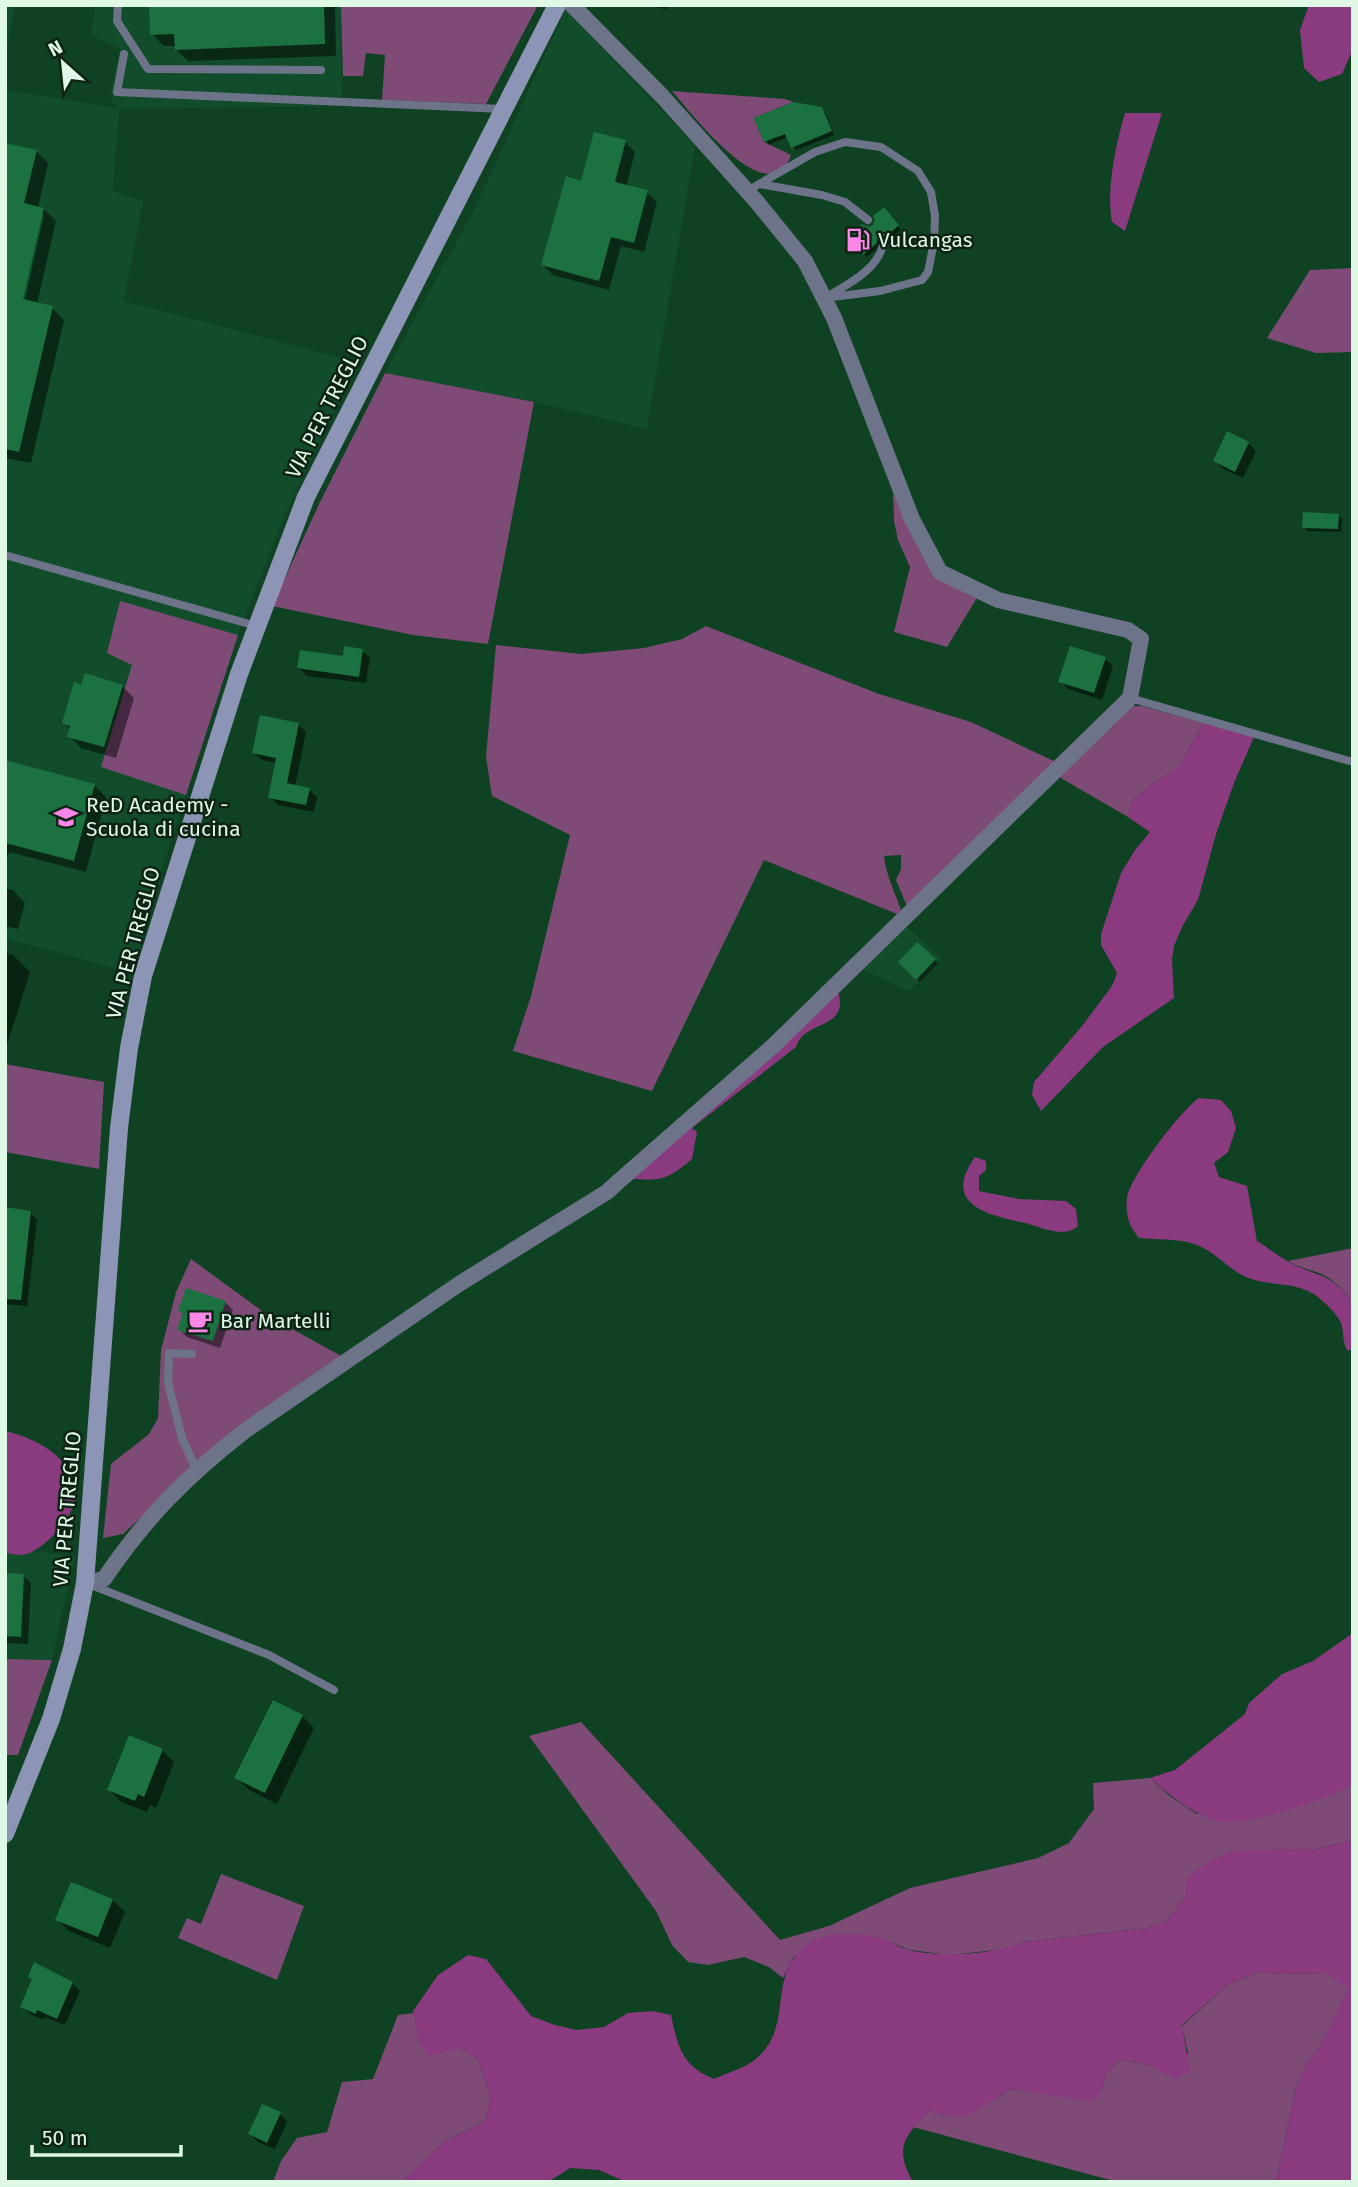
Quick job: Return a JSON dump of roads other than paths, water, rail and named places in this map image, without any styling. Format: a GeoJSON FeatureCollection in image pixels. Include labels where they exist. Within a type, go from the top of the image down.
{"type":"FeatureCollection","features":[{"type":"Feature","properties":{"kind":"main road","name":"VIA PER TREGLIO"},"geometry":{"type":"LineString","coordinates":[[5,1834],[51,1719],[72,1649],[85,1583],[119,1128],[129,1048],[143,976],[239,674],[306,497],[557,5]]}},
{"type":"Feature","properties":{"kind":"street"},"geometry":{"type":"LineString","coordinates":[[85,1583],[104,1579],[148,1518],[197,1471],[246,1430],[471,1277],[607,1192],[773,1046],[1130,698],[1141,639],[1128,631],[998,600],[940,572],[912,519],[834,318],[805,261],[753,187],[572,5]]}},
{"type":"Feature","properties":{"kind":"lane"},"geometry":{"type":"LineString","coordinates":[[118,5],[117,21],[148,69],[321,70]]}},
{"type":"Feature","properties":{"kind":"lane"},"geometry":{"type":"LineString","coordinates":[[124,54],[117,92],[506,109]]}},
{"type":"Feature","properties":{"kind":"lane"},"geometry":{"type":"LineString","coordinates":[[753,187],[815,152],[845,142],[881,147],[918,171],[931,192],[935,216],[934,242],[928,272],[922,280],[880,291],[824,299]]}},
{"type":"Feature","properties":{"kind":"lane"},"geometry":{"type":"LineString","coordinates":[[753,187],[801,190],[845,202],[868,220]]}},
{"type":"Feature","properties":{"kind":"lane"},"geometry":{"type":"LineString","coordinates":[[824,299],[851,283],[872,265],[880,255],[884,238]]}},
{"type":"Feature","properties":{"kind":"lane"},"geometry":{"type":"LineString","coordinates":[[5,555],[256,626]]}},
{"type":"Feature","properties":{"kind":"lane"},"geometry":{"type":"LineString","coordinates":[[1130,698],[1353,762]]}},
{"type":"Feature","properties":{"kind":"lane"},"geometry":{"type":"LineString","coordinates":[[192,1354],[169,1353],[168,1382],[182,1438],[197,1471]]}},
{"type":"Feature","properties":{"kind":"lane"},"geometry":{"type":"LineString","coordinates":[[85,1583],[269,1655],[334,1690]]}},
{"type":"Feature","properties":{"kind":"place","name":"Vulcangas"},"geometry":{"type":"Point","coordinates":[858,240]}},
{"type":"Feature","properties":{"kind":"place","name":"ReD Academy - Scuola di cucina"},"geometry":{"type":"Point","coordinates":[66,817]}},
{"type":"Feature","properties":{"kind":"place","name":"Bar Martelli"},"geometry":{"type":"Point","coordinates":[200,1321]}}]}
